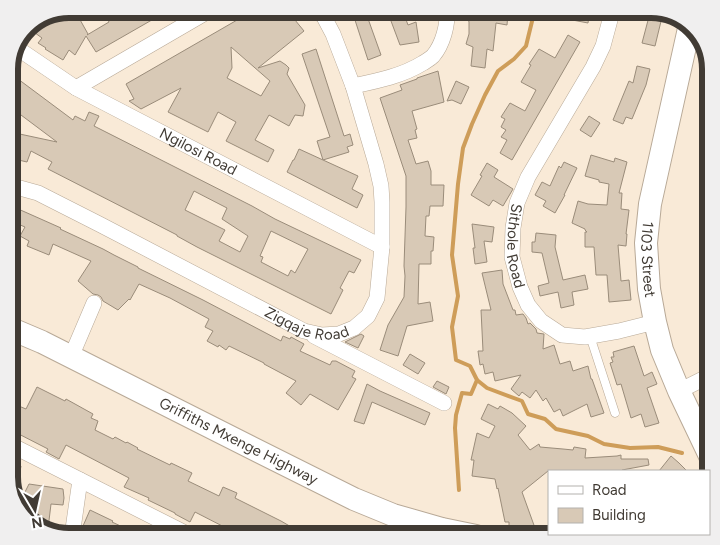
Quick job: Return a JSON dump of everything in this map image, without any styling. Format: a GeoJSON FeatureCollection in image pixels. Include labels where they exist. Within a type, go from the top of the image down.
{"type":"FeatureCollection","features":[{"type":"Feature","properties":{"kind":"street"},"geometry":{"type":"LineString","coordinates":[[76,88],[197,18]]}},
{"type":"Feature","properties":{"kind":"street","name":"Zigqaje Road"},"geometry":{"type":"LineString","coordinates":[[18,188],[54,201],[304,331],[322,335],[339,334],[354,328],[368,316],[377,298],[382,248],[382,202],[376,164],[353,86],[333,34],[325,18]]}},
{"type":"Feature","properties":{"kind":"street"},"geometry":{"type":"LineString","coordinates":[[353,86],[393,77],[414,69],[432,57],[443,39],[448,18]]}},
{"type":"Feature","properties":{"kind":"street","name":"Sithole Road"},"geometry":{"type":"LineString","coordinates":[[611,18],[603,46],[593,67],[528,178],[517,203],[513,228],[512,257],[520,287],[528,305],[541,322],[562,335],[590,336],[655,322]]}},
{"type":"Feature","properties":{"kind":"street","name":"1103 Street"},"geometry":{"type":"LineString","coordinates":[[688,32],[650,204],[646,244],[649,289],[662,350],[702,439]]}},
{"type":"Feature","properties":{"kind":"street","name":"Ngilosi Road"},"geometry":{"type":"LineString","coordinates":[[21,51],[76,88],[382,248]]}},
{"type":"Feature","properties":{"kind":"street"},"geometry":{"type":"LineString","coordinates":[[72,357],[94,303]]}},
{"type":"Feature","properties":{"kind":"street"},"geometry":{"type":"LineString","coordinates":[[304,331],[444,403]]}},
{"type":"Feature","properties":{"kind":"street","name":"Griffiths Mxenge Highway"},"geometry":{"type":"LineString","coordinates":[[18,332],[42,342],[354,499],[393,514],[439,528]]}},
{"type":"Feature","properties":{"kind":"street"},"geometry":{"type":"LineString","coordinates":[[679,391],[702,380]]}},
{"type":"Feature","properties":{"kind":"street"},"geometry":{"type":"LineString","coordinates":[[18,449],[175,528]]}},
{"type":"Feature","properties":{"kind":"street"},"geometry":{"type":"LineString","coordinates":[[73,528],[80,480]]}},
{"type":"Feature","properties":{"kind":"lane"},"geometry":{"type":"LineString","coordinates":[[590,336],[614,413]]}},
{"type":"Feature","properties":{"kind":"building"},"geometry":{"type":"Polygon","coordinates":[[[59,18],[79,18],[87,35],[109,22],[107,18],[155,18],[96,52],[86,36],[75,55],[69,50],[63,60],[38,43],[42,38],[33,32],[43,24],[59,18]]]}},
{"type":"Feature","properties":{"kind":"building"},"geometry":{"type":"Polygon","coordinates":[[[241,18],[293,18],[304,31],[258,68],[280,61],[286,65],[289,68],[287,74],[305,105],[303,116],[295,115],[289,126],[269,115],[255,140],[274,150],[268,162],[226,141],[236,122],[218,112],[208,132],[168,112],[181,88],[141,109],[129,101],[134,99],[126,84],[241,18]],[[231,47],[232,68],[227,78],[261,96],[270,81],[231,47]]]}},
{"type":"Feature","properties":{"kind":"building"},"geometry":{"type":"Polygon","coordinates":[[[354,18],[368,18],[381,55],[368,60],[354,18]]]}},
{"type":"Feature","properties":{"kind":"building"},"geometry":{"type":"Polygon","coordinates":[[[390,18],[405,18],[408,25],[416,22],[419,42],[400,45],[390,18]]]}},
{"type":"Feature","properties":{"kind":"building"},"geometry":{"type":"Polygon","coordinates":[[[468,18],[508,18],[507,25],[496,23],[493,51],[487,49],[485,68],[471,66],[473,47],[466,44],[469,34],[468,18]]]}},
{"type":"Feature","properties":{"kind":"building"},"geometry":{"type":"Polygon","coordinates":[[[562,18],[589,18],[588,23],[562,18]]]}},
{"type":"Feature","properties":{"kind":"building"},"geometry":{"type":"Polygon","coordinates":[[[649,18],[662,19],[655,46],[642,43],[649,18]]]}},
{"type":"Feature","properties":{"kind":"building"},"geometry":{"type":"Polygon","coordinates":[[[568,35],[580,42],[512,160],[500,153],[507,140],[501,137],[506,130],[501,127],[505,119],[501,117],[510,103],[525,111],[536,90],[521,82],[531,65],[529,64],[539,49],[555,58],[568,35]]]}},
{"type":"Feature","properties":{"kind":"building"},"geometry":{"type":"Polygon","coordinates":[[[316,49],[344,136],[350,134],[353,145],[347,147],[349,152],[323,160],[317,141],[330,137],[302,54],[316,49]]]}},
{"type":"Feature","properties":{"kind":"building"},"geometry":{"type":"Polygon","coordinates":[[[637,66],[650,69],[646,85],[632,119],[626,117],[623,124],[613,120],[629,81],[633,83],[637,66]]]}},
{"type":"Feature","properties":{"kind":"building"},"geometry":{"type":"Polygon","coordinates":[[[438,71],[444,102],[412,111],[417,129],[415,130],[417,138],[408,140],[416,164],[428,161],[431,171],[431,185],[444,185],[443,206],[430,206],[429,216],[426,216],[425,236],[434,237],[431,264],[419,264],[418,304],[430,302],[433,321],[407,326],[398,356],[380,350],[388,325],[404,297],[406,176],[380,98],[402,90],[400,85],[438,71]]]}},
{"type":"Feature","properties":{"kind":"building"},"geometry":{"type":"Polygon","coordinates":[[[18,79],[73,120],[75,116],[85,121],[89,112],[99,116],[94,126],[275,219],[361,260],[354,273],[349,271],[340,288],[343,290],[331,314],[48,169],[52,162],[31,151],[27,162],[18,160],[18,134],[57,142],[18,113],[18,79]],[[194,191],[185,210],[225,230],[219,241],[240,252],[248,236],[222,219],[227,208],[194,191]],[[271,231],[260,256],[263,257],[261,262],[288,276],[291,270],[295,273],[308,249],[271,231]]]}},
{"type":"Feature","properties":{"kind":"building"},"geometry":{"type":"Polygon","coordinates":[[[456,81],[469,87],[461,104],[452,100],[447,101],[456,81]]]}},
{"type":"Feature","properties":{"kind":"building"},"geometry":{"type":"Polygon","coordinates":[[[589,116],[600,123],[591,137],[580,130],[589,116]]]}},
{"type":"Feature","properties":{"kind":"building"},"geometry":{"type":"Polygon","coordinates":[[[299,149],[358,176],[352,189],[363,195],[357,208],[287,172],[299,149]]]}},
{"type":"Feature","properties":{"kind":"building"},"geometry":{"type":"Polygon","coordinates":[[[591,155],[614,162],[615,158],[627,162],[619,193],[622,193],[621,209],[629,210],[626,246],[618,245],[621,281],[629,280],[631,300],[609,302],[607,275],[596,275],[594,247],[585,247],[585,232],[587,232],[585,229],[572,223],[578,201],[588,204],[607,205],[609,184],[585,176],[591,155]]]}},
{"type":"Feature","properties":{"kind":"building"},"geometry":{"type":"Polygon","coordinates":[[[564,162],[577,168],[555,213],[543,206],[546,201],[535,195],[542,182],[550,186],[559,166],[561,168],[564,162]]]}},
{"type":"Feature","properties":{"kind":"building"},"geometry":{"type":"Polygon","coordinates":[[[487,163],[498,170],[494,177],[513,189],[503,206],[493,200],[489,206],[471,195],[487,163]]]}},
{"type":"Feature","properties":{"kind":"building"},"geometry":{"type":"Polygon","coordinates":[[[18,209],[103,249],[281,341],[283,336],[290,339],[291,337],[304,344],[300,351],[330,365],[332,361],[336,361],[355,371],[352,377],[356,379],[338,410],[310,394],[301,405],[286,393],[296,381],[229,346],[226,350],[219,345],[218,347],[207,341],[213,331],[205,327],[209,319],[139,284],[130,300],[118,310],[103,301],[98,295],[93,294],[78,281],[91,261],[53,244],[49,255],[27,246],[29,241],[20,236],[25,227],[18,224],[18,209]]]}},
{"type":"Feature","properties":{"kind":"building"},"geometry":{"type":"Polygon","coordinates":[[[472,224],[494,227],[492,242],[484,241],[487,262],[475,264],[472,224]]]}},
{"type":"Feature","properties":{"kind":"building"},"geometry":{"type":"Polygon","coordinates":[[[536,233],[556,235],[555,247],[563,280],[585,275],[588,289],[572,292],[574,305],[561,308],[558,292],[540,296],[538,286],[549,283],[542,253],[532,252],[532,242],[535,242],[536,233]]]}},
{"type":"Feature","properties":{"kind":"building"},"geometry":{"type":"Polygon","coordinates":[[[502,270],[503,284],[516,315],[523,314],[528,324],[530,323],[536,329],[537,333],[544,334],[543,349],[554,345],[560,364],[570,361],[573,371],[588,366],[604,413],[591,417],[587,404],[563,416],[560,409],[554,412],[546,398],[543,401],[536,390],[530,398],[522,392],[519,396],[511,389],[521,375],[495,381],[493,372],[485,374],[483,364],[480,365],[478,351],[483,351],[481,310],[491,310],[482,273],[502,270]]]}},
{"type":"Feature","properties":{"kind":"building"},"geometry":{"type":"Polygon","coordinates":[[[361,334],[364,336],[358,348],[345,342],[361,334]]]}},
{"type":"Feature","properties":{"kind":"building"},"geometry":{"type":"Polygon","coordinates":[[[634,346],[644,376],[652,372],[657,384],[647,388],[659,423],[645,427],[641,414],[631,418],[621,384],[617,385],[610,363],[613,362],[611,357],[614,357],[613,352],[634,346]]]}},
{"type":"Feature","properties":{"kind":"building"},"geometry":{"type":"Polygon","coordinates":[[[410,354],[425,363],[418,374],[403,365],[410,354]]]}},
{"type":"Feature","properties":{"kind":"building"},"geometry":{"type":"Polygon","coordinates":[[[437,381],[449,387],[446,394],[433,387],[437,381]]]}},
{"type":"Feature","properties":{"kind":"building"},"geometry":{"type":"Polygon","coordinates":[[[367,384],[430,413],[425,425],[372,402],[364,424],[354,421],[367,384]]]}},
{"type":"Feature","properties":{"kind":"building"},"geometry":{"type":"Polygon","coordinates":[[[37,387],[65,401],[66,399],[93,414],[91,418],[98,421],[95,430],[113,439],[115,437],[127,442],[170,465],[171,463],[192,473],[188,481],[219,496],[223,487],[237,493],[235,498],[293,528],[226,528],[195,512],[190,522],[148,500],[149,498],[124,487],[129,478],[66,445],[59,459],[46,452],[48,449],[18,434],[18,406],[26,409],[37,387]]]}},
{"type":"Feature","properties":{"kind":"building"},"geometry":{"type":"Polygon","coordinates":[[[488,404],[498,409],[500,406],[512,413],[526,426],[518,435],[530,450],[539,444],[540,447],[573,450],[574,447],[586,449],[585,458],[621,455],[621,459],[648,459],[649,465],[622,470],[548,470],[522,492],[535,528],[509,526],[509,522],[505,522],[495,479],[472,476],[474,460],[471,460],[477,433],[489,438],[495,426],[481,419],[488,404]]]}},
{"type":"Feature","properties":{"kind":"building"},"geometry":{"type":"Polygon","coordinates":[[[671,456],[686,470],[660,470],[671,456]]]}},
{"type":"Feature","properties":{"kind":"building"},"geometry":{"type":"Polygon","coordinates":[[[18,466],[21,466],[18,481],[18,466]]]}},
{"type":"Feature","properties":{"kind":"building"},"geometry":{"type":"Polygon","coordinates":[[[29,484],[63,489],[64,498],[63,505],[51,504],[49,523],[37,517],[26,505],[22,497],[29,484]]]}},
{"type":"Feature","properties":{"kind":"building"},"geometry":{"type":"Polygon","coordinates":[[[90,510],[125,528],[83,528],[90,510]]]}},
{"type":"Feature","properties":{"kind":"waterway"},"geometry":{"type":"LineString","coordinates":[[459,490],[455,428],[456,415],[462,393],[471,394],[477,380],[470,366],[456,360],[452,327],[458,296],[452,255],[463,148],[485,95],[498,71],[514,59],[526,46],[533,18]]}},
{"type":"Feature","properties":{"kind":"waterway"},"geometry":{"type":"LineString","coordinates":[[477,380],[487,388],[522,401],[528,414],[545,419],[556,429],[588,436],[604,444],[630,448],[658,447],[682,453]]}}]}
